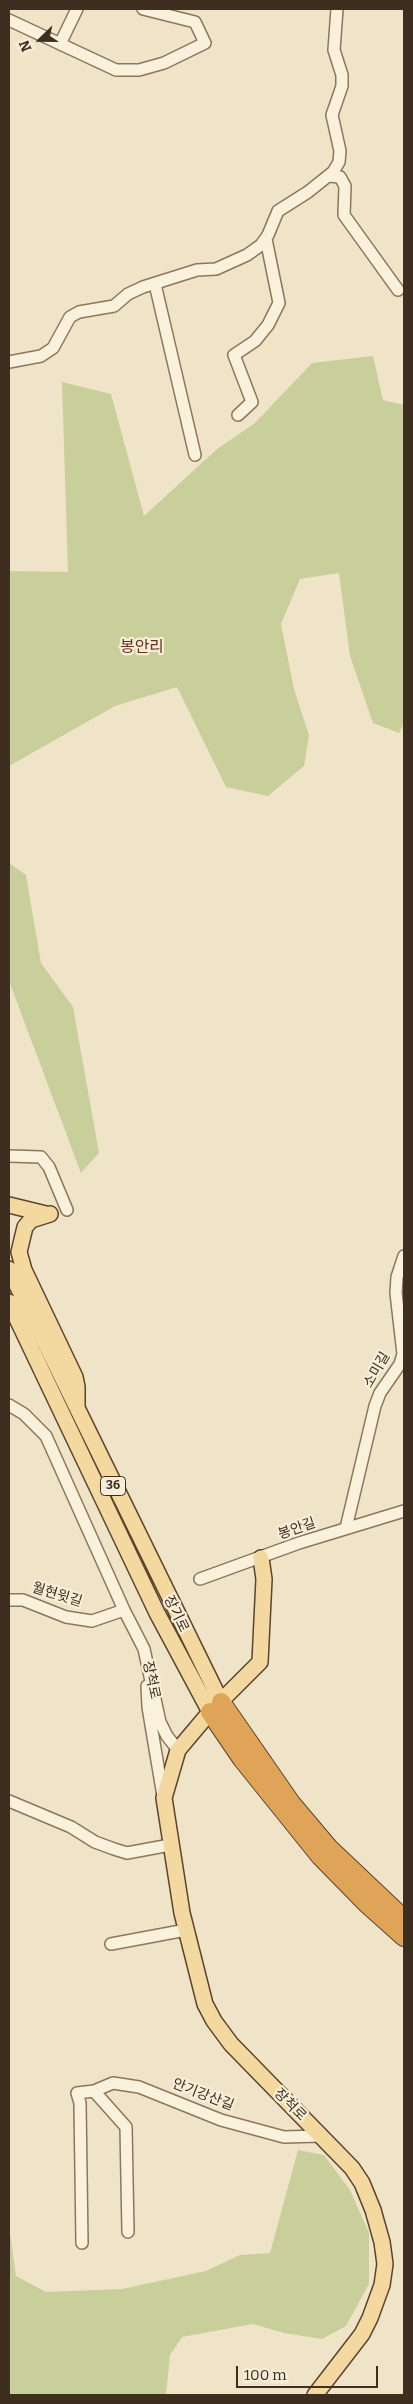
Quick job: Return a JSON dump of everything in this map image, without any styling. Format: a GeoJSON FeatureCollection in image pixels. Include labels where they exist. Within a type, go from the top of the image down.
{"type":"FeatureCollection","features":[{"type":"Feature","properties":{"kind":"highway","name":"장기로"},"geometry":{"type":"LineString","coordinates":[[215,1707],[304,1818],[336,1854],[404,1919]]}},
{"type":"Feature","properties":{"kind":"highway","name":"장기로"},"geometry":{"type":"LineString","coordinates":[[215,1707],[242,1759],[320,1856],[366,1903],[404,1937]]}},
{"type":"Feature","properties":{"kind":"main road"},"geometry":{"type":"LineString","coordinates":[[9,1205],[50,1214],[31,1220],[25,1227],[19,1252],[24,1270],[75,1377],[77,1387],[76,1410]]}},
{"type":"Feature","properties":{"kind":"main road","name":"장기로"},"geometry":{"type":"LineString","coordinates":[[9,1269],[215,1707]]}},
{"type":"Feature","properties":{"kind":"main road","name":"장기로"},"geometry":{"type":"LineString","coordinates":[[9,1302],[157,1613],[215,1707]]}},
{"type":"Feature","properties":{"kind":"main road"},"geometry":{"type":"LineString","coordinates":[[164,1798],[178,1750],[215,1707],[260,1662],[264,1579],[260,1558]]}},
{"type":"Feature","properties":{"kind":"main road","name":"장척로"},"geometry":{"type":"LineString","coordinates":[[164,1798],[170,1845],[186,1930],[200,1989],[214,2021],[256,2072],[352,2168],[362,2183],[373,2210],[382,2242],[384,2264],[382,2285],[366,2326],[315,2395]]}},
{"type":"Feature","properties":{"kind":"street"},"geometry":{"type":"LineString","coordinates":[[60,44],[77,9]]}},
{"type":"Feature","properties":{"kind":"street"},"geometry":{"type":"LineString","coordinates":[[9,20],[116,70],[139,70],[164,63],[206,43],[194,22],[143,9]]}},
{"type":"Feature","properties":{"kind":"street"},"geometry":{"type":"LineString","coordinates":[[9,362],[41,356],[53,348],[70,317],[79,312],[114,306],[128,294],[197,270],[216,269],[229,265],[247,255],[266,239],[278,211],[329,176],[339,162],[340,151],[332,116],[342,86],[342,75],[334,50],[337,9]]}},
{"type":"Feature","properties":{"kind":"street"},"geometry":{"type":"LineString","coordinates":[[329,176],[340,176],[345,186],[344,215],[398,290]]}},
{"type":"Feature","properties":{"kind":"street"},"geometry":{"type":"LineString","coordinates":[[238,415],[252,402],[234,355],[255,341],[268,326],[279,303],[266,239]]}},
{"type":"Feature","properties":{"kind":"street"},"geometry":{"type":"LineString","coordinates":[[155,284],[195,455]]}},
{"type":"Feature","properties":{"kind":"street"},"geometry":{"type":"LineString","coordinates":[[9,1156],[42,1156],[49,1167],[67,1210]]}},
{"type":"Feature","properties":{"kind":"street","name":"소미길"},"geometry":{"type":"LineString","coordinates":[[346,1528],[375,1406],[380,1393],[400,1364],[403,1354],[396,1292],[397,1277],[404,1256]]}},
{"type":"Feature","properties":{"kind":"street","name":"장척로"},"geometry":{"type":"LineString","coordinates":[[9,1405],[24,1414],[46,1436],[124,1610],[144,1649],[160,1722],[166,1736],[178,1750]]}},
{"type":"Feature","properties":{"kind":"street","name":"봉안길"},"geometry":{"type":"LineString","coordinates":[[200,1579],[346,1528],[404,1511]]}},
{"type":"Feature","properties":{"kind":"street","name":"월현윗길"},"geometry":{"type":"LineString","coordinates":[[9,1600],[23,1600],[66,1617],[92,1621],[124,1610]]}},
{"type":"Feature","properties":{"kind":"street"},"geometry":{"type":"LineString","coordinates":[[144,1649],[148,1707],[164,1798]]}},
{"type":"Feature","properties":{"kind":"street"},"geometry":{"type":"LineString","coordinates":[[9,1802],[71,1827],[96,1842],[127,1853],[170,1845]]}},
{"type":"Feature","properties":{"kind":"street"},"geometry":{"type":"LineString","coordinates":[[111,1944],[186,1930]]}},
{"type":"Feature","properties":{"kind":"street","name":"안기강산길"},"geometry":{"type":"LineString","coordinates":[[82,2243],[80,2102],[77,2093],[94,2091],[113,2082],[139,2087],[221,2120],[284,2137],[321,2136]]}},
{"type":"Feature","properties":{"kind":"street"},"geometry":{"type":"LineString","coordinates":[[94,2091],[126,2127],[128,2232]]}},
{"type":"Feature","properties":{"kind":"green space"},"geometry":{"type":"Polygon","coordinates":[[[373,356],[383,400],[404,405],[404,723],[399,733],[373,723],[350,656],[339,573],[300,579],[281,624],[294,689],[309,735],[304,766],[268,796],[226,787],[177,687],[115,706],[9,766],[9,571],[68,572],[62,382],[111,394],[144,516],[217,449],[255,423],[312,363],[373,356]]]}},
{"type":"Feature","properties":{"kind":"green space"},"geometry":{"type":"Polygon","coordinates":[[[9,863],[26,875],[41,963],[73,1007],[99,1153],[81,1173],[9,981],[9,863]]]}},
{"type":"Feature","properties":{"kind":"green space"},"geometry":{"type":"Polygon","coordinates":[[[298,2150],[324,2155],[350,2190],[369,2233],[369,2284],[346,2326],[322,2339],[284,2333],[253,2324],[182,2337],[170,2355],[166,2395],[9,2395],[9,2226],[16,2276],[46,2292],[122,2289],[206,2271],[240,2255],[270,2253],[298,2150]]]}},
{"type":"Feature","properties":{"kind":"district","name":"봉안리"},"geometry":{"type":"Point","coordinates":[142,648]}}]}
